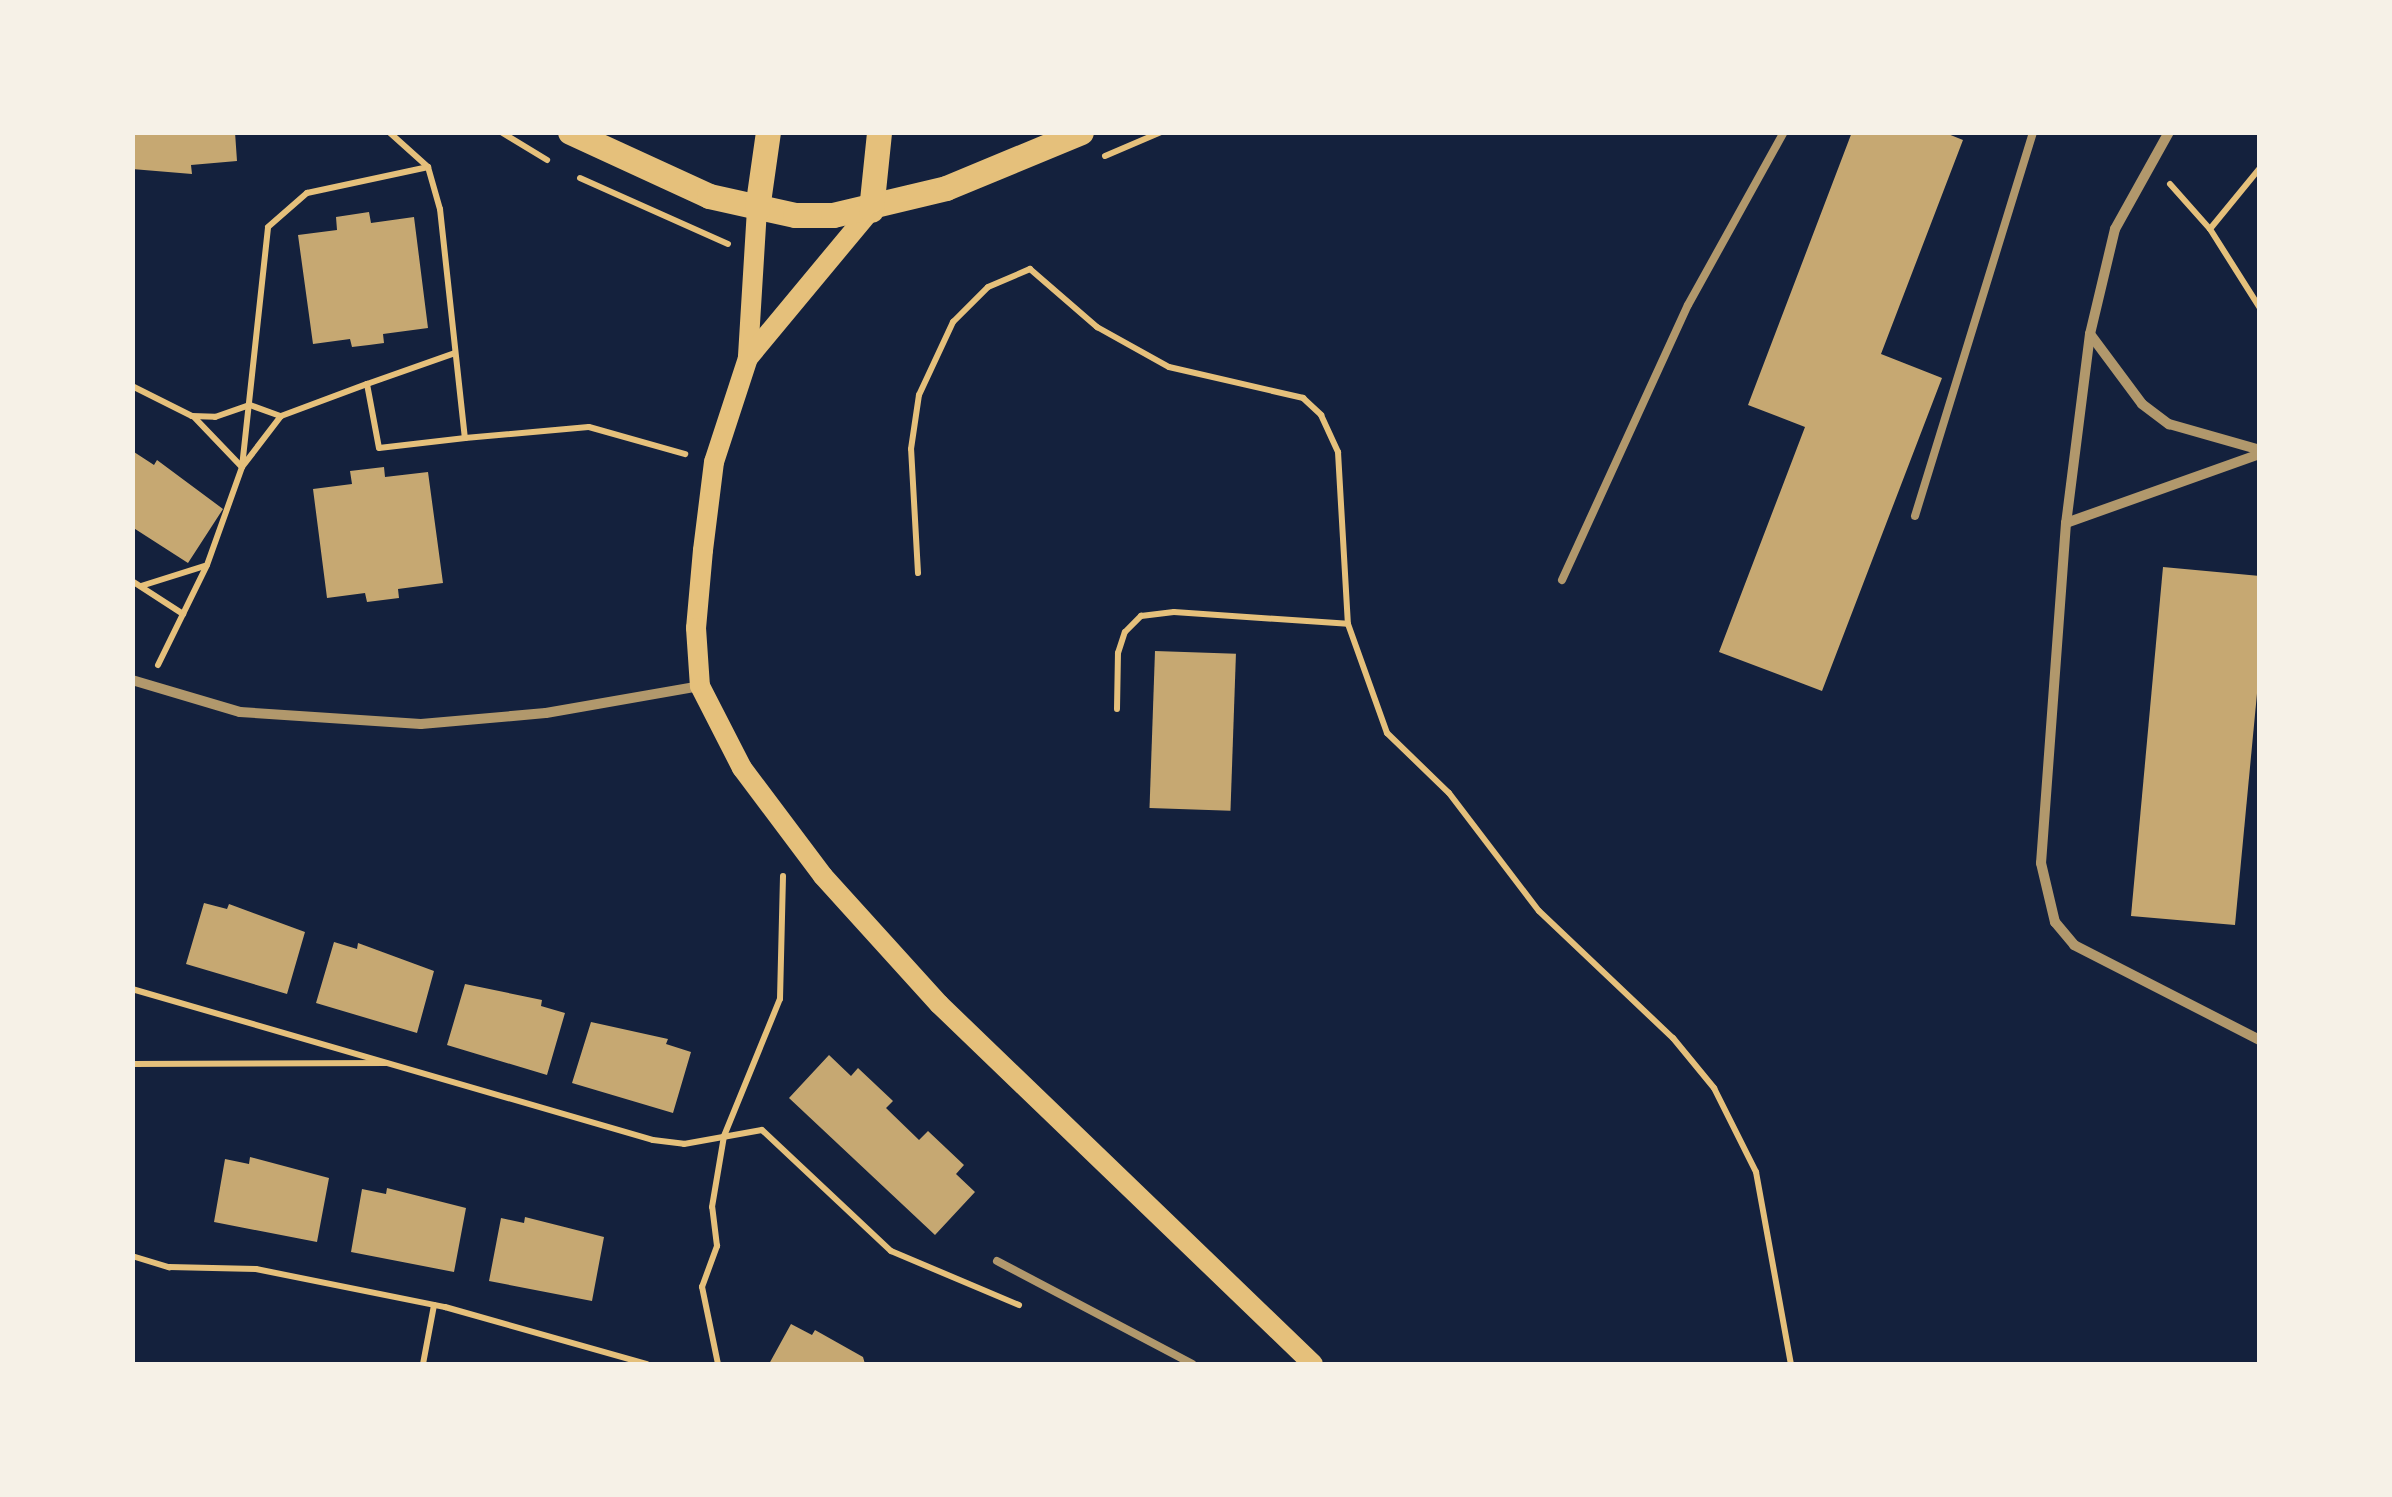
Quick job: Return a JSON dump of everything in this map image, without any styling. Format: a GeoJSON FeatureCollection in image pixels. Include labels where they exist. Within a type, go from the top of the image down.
{"type":"FeatureCollection","features":[{"type":"Feature","properties":{"kind":"main road"},"geometry":{"type":"LineString","coordinates":[[570,132],[654,176],[757,209],[833,215],[870,210],[946,188],[1081,132]]}},
{"type":"Feature","properties":{"kind":"main road"},"geometry":{"type":"LineString","coordinates":[[768,132],[757,209],[748,358],[714,462],[696,628],[700,686],[742,768],[782,829],[939,1004],[1312,1364]]}},
{"type":"Feature","properties":{"kind":"main road"},"geometry":{"type":"LineString","coordinates":[[748,358],[870,210],[879,132]]}},
{"type":"Feature","properties":{"kind":"street"},"geometry":{"type":"LineString","coordinates":[[2169,132],[2115,228],[2090,334],[2066,523],[2041,863],[2055,922],[2100,962],[2260,1040]]}},
{"type":"Feature","properties":{"kind":"street"},"geometry":{"type":"LineString","coordinates":[[2090,334],[2142,404],[2168,424],[2260,452]]}},
{"type":"Feature","properties":{"kind":"street"},"geometry":{"type":"LineString","coordinates":[[2066,523],[2260,452]]}},
{"type":"Feature","properties":{"kind":"street"},"geometry":{"type":"LineString","coordinates":[[132,680],[146,688],[240,712],[421,724],[546,713],[700,686]]}},
{"type":"Feature","properties":{"kind":"lane"},"geometry":{"type":"LineString","coordinates":[[1562,580],[1688,305],[1784,132]]}},
{"type":"Feature","properties":{"kind":"lane"},"geometry":{"type":"LineString","coordinates":[[1915,516],[2033,132]]}},
{"type":"Feature","properties":{"kind":"lane"},"geometry":{"type":"LineString","coordinates":[[997,1261],[1192,1364]]}},
{"type":"Feature","properties":{"kind":"path"},"geometry":{"type":"LineString","coordinates":[[389,132],[428,166],[440,209],[465,438]]}},
{"type":"Feature","properties":{"kind":"path"},"geometry":{"type":"LineString","coordinates":[[2150,161],[2210,229],[2260,308]]}},
{"type":"Feature","properties":{"kind":"path"},"geometry":{"type":"LineString","coordinates":[[146,688],[206,565],[242,467],[268,227],[307,193],[428,166]]}},
{"type":"Feature","properties":{"kind":"path"},"geometry":{"type":"LineString","coordinates":[[2210,229],[2260,168]]}},
{"type":"Feature","properties":{"kind":"path"},"geometry":{"type":"LineString","coordinates":[[918,573],[911,450],[919,395],[952,322],[988,287],[1030,269],[1133,349],[1169,367],[1302,398],[1321,415],[1338,452],[1348,624],[1387,733],[1449,792],[1538,911],[1672,1038],[1738,1126],[1766,1216],[1790,1364]]}},
{"type":"Feature","properties":{"kind":"path"},"geometry":{"type":"LineString","coordinates":[[242,467],[282,416],[456,352]]}},
{"type":"Feature","properties":{"kind":"path"},"geometry":{"type":"LineString","coordinates":[[367,384],[379,448],[589,428],[714,462]]}},
{"type":"Feature","properties":{"kind":"path"},"geometry":{"type":"LineString","coordinates":[[132,386],[192,416],[242,467]]}},
{"type":"Feature","properties":{"kind":"path"},"geometry":{"type":"LineString","coordinates":[[192,416],[215,418],[250,405],[282,416]]}},
{"type":"Feature","properties":{"kind":"path"},"geometry":{"type":"LineString","coordinates":[[141,586],[206,565]]}},
{"type":"Feature","properties":{"kind":"path"},"geometry":{"type":"LineString","coordinates":[[132,581],[183,614]]}},
{"type":"Feature","properties":{"kind":"path"},"geometry":{"type":"LineString","coordinates":[[1117,709],[1118,653],[1125,632],[1141,616],[1174,612],[1348,624]]}},
{"type":"Feature","properties":{"kind":"path"},"geometry":{"type":"LineString","coordinates":[[718,1364],[702,1288],[717,1246],[712,1207],[724,1136],[780,999],[782,829]]}},
{"type":"Feature","properties":{"kind":"path"},"geometry":{"type":"LineString","coordinates":[[132,988],[653,1140],[762,1130],[891,1251],[1036,1311]]}},
{"type":"Feature","properties":{"kind":"path"},"geometry":{"type":"LineString","coordinates":[[132,1064],[397,1063]]}},
{"type":"Feature","properties":{"kind":"path"},"geometry":{"type":"LineString","coordinates":[[132,1256],[169,1267],[256,1269],[434,1305],[647,1364]]}},
{"type":"Feature","properties":{"kind":"path"},"geometry":{"type":"LineString","coordinates":[[423,1364],[434,1305]]}},
{"type":"Feature","properties":{"kind":"building"},"geometry":{"type":"Polygon","coordinates":[[[132,132],[235,132],[237,161],[191,165],[192,174],[132,169],[132,132]]]}},
{"type":"Feature","properties":{"kind":"building"},"geometry":{"type":"Polygon","coordinates":[[[1852,132],[1943,132],[1963,140],[1881,354],[1942,378],[1822,691],[1719,652],[1805,427],[1748,405],[1852,132]]]}},
{"type":"Feature","properties":{"kind":"building"},"geometry":{"type":"Polygon","coordinates":[[[369,212],[371,223],[414,217],[428,328],[383,334],[384,343],[352,347],[350,339],[313,344],[298,235],[337,230],[336,217],[369,212]]]}},
{"type":"Feature","properties":{"kind":"building"},"geometry":{"type":"Polygon","coordinates":[[[134,452],[154,465],[157,460],[223,509],[188,563],[132,527],[134,452]]]}},
{"type":"Feature","properties":{"kind":"building"},"geometry":{"type":"Polygon","coordinates":[[[384,467],[385,477],[428,472],[443,583],[398,589],[399,598],[367,602],[365,593],[327,598],[313,489],[352,484],[350,471],[384,467]]]}},
{"type":"Feature","properties":{"kind":"building"},"geometry":{"type":"Polygon","coordinates":[[[2163,567],[2260,576],[2260,662],[2235,925],[2131,916],[2163,567]]]}},
{"type":"Feature","properties":{"kind":"building"},"geometry":{"type":"Polygon","coordinates":[[[1155,651],[1236,654],[1230,811],[1150,808],[1155,651]]]}},
{"type":"Feature","properties":{"kind":"building"},"geometry":{"type":"Polygon","coordinates":[[[204,903],[227,909],[229,904],[305,932],[287,994],[186,964],[204,903]]]}},
{"type":"Feature","properties":{"kind":"building"},"geometry":{"type":"Polygon","coordinates":[[[334,942],[357,949],[358,943],[434,971],[417,1033],[316,1003],[334,942]]]}},
{"type":"Feature","properties":{"kind":"building"},"geometry":{"type":"Polygon","coordinates":[[[465,984],[542,1000],[541,1006],[565,1013],[547,1075],[447,1045],[465,984]]]}},
{"type":"Feature","properties":{"kind":"building"},"geometry":{"type":"Polygon","coordinates":[[[591,1022],[668,1039],[666,1044],[691,1052],[673,1113],[572,1083],[591,1022]]]}},
{"type":"Feature","properties":{"kind":"building"},"geometry":{"type":"Polygon","coordinates":[[[829,1055],[851,1076],[858,1068],[893,1101],[886,1108],[919,1140],[928,1131],[964,1165],[956,1174],[975,1192],[935,1235],[789,1098],[829,1055]]]}},
{"type":"Feature","properties":{"kind":"building"},"geometry":{"type":"Polygon","coordinates":[[[250,1157],[329,1178],[317,1242],[214,1222],[225,1159],[249,1164],[250,1157]]]}},
{"type":"Feature","properties":{"kind":"building"},"geometry":{"type":"Polygon","coordinates":[[[387,1188],[466,1208],[454,1272],[351,1252],[362,1189],[386,1194],[387,1188]]]}},
{"type":"Feature","properties":{"kind":"building"},"geometry":{"type":"Polygon","coordinates":[[[525,1217],[604,1237],[592,1301],[489,1281],[501,1218],[524,1223],[525,1217]]]}},
{"type":"Feature","properties":{"kind":"building"},"geometry":{"type":"Polygon","coordinates":[[[791,1324],[812,1335],[815,1330],[863,1357],[865,1364],[769,1364],[791,1324]]]}}]}
